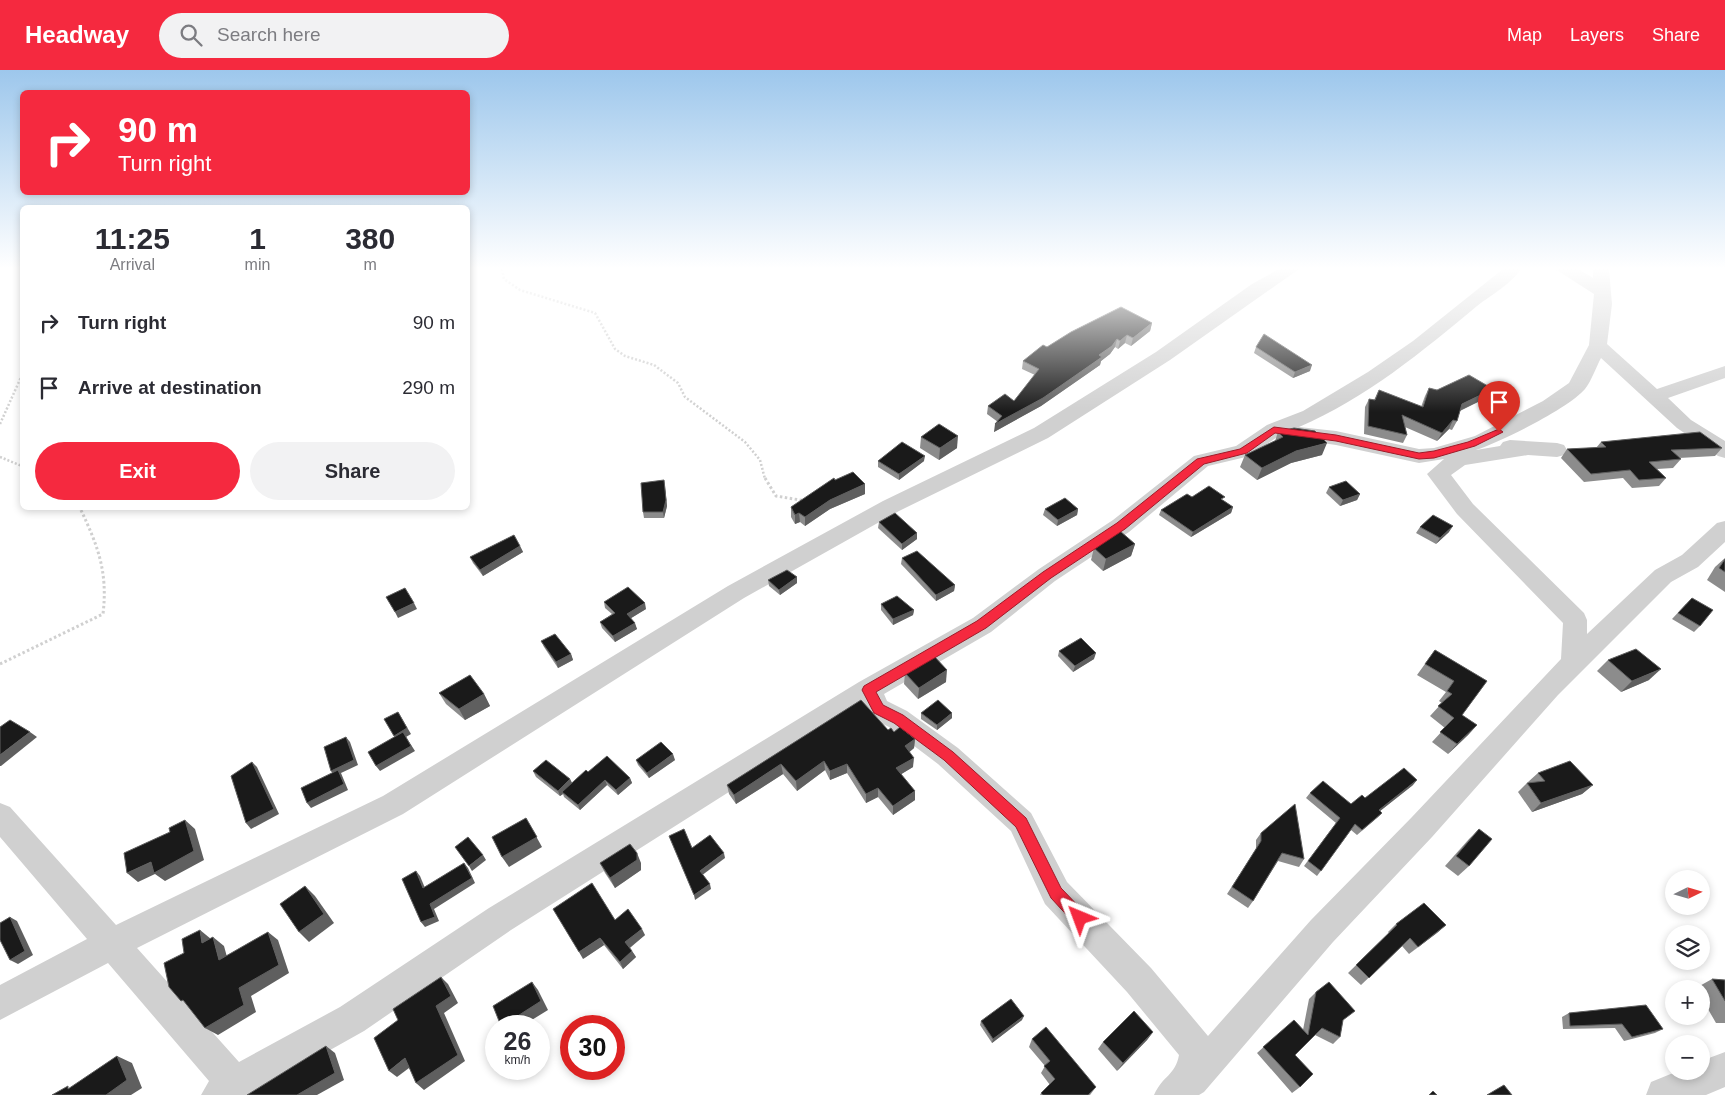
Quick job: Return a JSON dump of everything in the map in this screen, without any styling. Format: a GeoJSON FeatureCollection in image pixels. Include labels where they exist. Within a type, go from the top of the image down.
{"type":"FeatureCollection","features":[{"type":"Feature","properties":{"kind":"street"},"geometry":{"type":"LineString","coordinates":[[0,1004],[113,942],[393,805],[736,592],[890,506],[1041,433],[1163,356],[1218,317]]}},
{"type":"Feature","properties":{"kind":"street"},"geometry":{"type":"LineString","coordinates":[[0,816],[113,942],[227,1089],[352,1019],[500,919],[636,838],[868,690],[982,625],[1047,575],[1121,526],[1201,461],[1243,451],[1274,430],[1310,415],[1375,376],[1419,346],[1455,317]]}},
{"type":"Feature","properties":{"kind":"street"},"geometry":{"type":"LineString","coordinates":[[1274,430],[1336,438],[1419,456],[1471,444],[1550,405],[1577,386],[1598,345],[1601,317]]}},
{"type":"Feature","properties":{"kind":"street"},"geometry":{"type":"LineString","coordinates":[[1598,345],[1684,424],[1725,451]]}},
{"type":"Feature","properties":{"kind":"street"},"geometry":{"type":"LineString","coordinates":[[1655,396],[1725,372]]}},
{"type":"Feature","properties":{"kind":"street"},"geometry":{"type":"LineString","coordinates":[[1471,444],[1556,450]]}},
{"type":"Feature","properties":{"kind":"street"},"geometry":{"type":"LineString","coordinates":[[1525,449],[1459,459],[1438,474],[1465,509],[1575,620],[1574,662]]}},
{"type":"Feature","properties":{"kind":"street"},"geometry":{"type":"LineString","coordinates":[[1184,1089],[1322,931],[1574,662],[1663,576],[1690,561],[1725,529]]}},
{"type":"Feature","properties":{"kind":"street"},"geometry":{"type":"LineString","coordinates":[[868,690],[878,709],[898,719],[948,756],[1021,822],[1056,893],[1139,980],[1197,1050],[1184,1089]]}},
{"type":"Feature","properties":{"kind":"street"},"geometry":{"type":"LineString","coordinates":[[1664,1095],[1725,1069]]}},
{"type":"Feature","properties":{"kind":"path"},"geometry":{"type":"LineString","coordinates":[[596,317],[615,349],[625,356],[654,365],[678,383],[685,397],[745,442],[760,460],[766,481],[776,496],[801,499],[813,505]]}},
{"type":"Feature","properties":{"kind":"path"},"geometry":{"type":"LineString","coordinates":[[0,424],[20,379]]}},
{"type":"Feature","properties":{"kind":"path"},"geometry":{"type":"LineString","coordinates":[[0,457],[20,465]]}},
{"type":"Feature","properties":{"kind":"path"},"geometry":{"type":"LineString","coordinates":[[0,664],[103,614],[107,589],[100,548],[81,510]]}},
{"type":"Feature","properties":{"kind":"building"},"geometry":{"type":"Polygon","coordinates":[[[1101,317],[1140,317],[1152,323],[1133,338],[1127,335],[1120,341],[1117,339],[1112,346],[1099,355],[1102,357],[1043,398],[995,424],[1002,416],[988,406],[1005,394],[1014,401],[1039,369],[1023,361],[1043,345],[1047,347],[1101,317]]]}},
{"type":"Feature","properties":{"kind":"building"},"geometry":{"type":"Polygon","coordinates":[[[1264,334],[1312,365],[1295,372],[1256,347],[1264,334]]]}},
{"type":"Feature","properties":{"kind":"building"},"geometry":{"type":"Polygon","coordinates":[[[1469,375],[1493,389],[1462,404],[1457,421],[1453,420],[1442,433],[1402,415],[1407,435],[1368,426],[1369,399],[1375,400],[1379,390],[1423,407],[1429,388],[1437,390],[1469,375]]]}},
{"type":"Feature","properties":{"kind":"building"},"geometry":{"type":"Polygon","coordinates":[[[939,424],[958,436],[940,448],[921,437],[939,424]]]}},
{"type":"Feature","properties":{"kind":"building"},"geometry":{"type":"Polygon","coordinates":[[[1294,428],[1315,431],[1327,443],[1296,451],[1262,468],[1245,455],[1283,437],[1278,432],[1294,428]]]}},
{"type":"Feature","properties":{"kind":"building"},"geometry":{"type":"Polygon","coordinates":[[[1700,432],[1722,448],[1671,450],[1681,459],[1649,462],[1666,478],[1639,480],[1630,470],[1591,474],[1567,449],[1606,447],[1601,442],[1700,432]]]}},
{"type":"Feature","properties":{"kind":"building"},"geometry":{"type":"Polygon","coordinates":[[[902,442],[925,456],[899,474],[878,461],[902,442]]]}},
{"type":"Feature","properties":{"kind":"building"},"geometry":{"type":"Polygon","coordinates":[[[853,472],[865,484],[830,500],[805,517],[799,513],[795,515],[791,507],[834,478],[835,480],[853,472]]]}},
{"type":"Feature","properties":{"kind":"building"},"geometry":{"type":"Polygon","coordinates":[[[664,480],[666,500],[663,512],[643,512],[641,483],[664,480]]]}},
{"type":"Feature","properties":{"kind":"building"},"geometry":{"type":"Polygon","coordinates":[[[1346,481],[1360,494],[1343,500],[1329,487],[1346,481]]]}},
{"type":"Feature","properties":{"kind":"building"},"geometry":{"type":"Polygon","coordinates":[[[1209,486],[1225,497],[1221,499],[1233,507],[1193,532],[1161,510],[1187,494],[1192,497],[1209,486]]]}},
{"type":"Feature","properties":{"kind":"building"},"geometry":{"type":"Polygon","coordinates":[[[1065,498],[1078,509],[1058,520],[1045,509],[1065,498]]]}},
{"type":"Feature","properties":{"kind":"building"},"geometry":{"type":"Polygon","coordinates":[[[895,513],[917,533],[902,544],[879,522],[895,513]]]}},
{"type":"Feature","properties":{"kind":"building"},"geometry":{"type":"Polygon","coordinates":[[[1433,515],[1453,526],[1440,538],[1420,527],[1433,515]]]}},
{"type":"Feature","properties":{"kind":"building"},"geometry":{"type":"Polygon","coordinates":[[[1120,531],[1135,544],[1106,559],[1094,548],[1120,531]]]}},
{"type":"Feature","properties":{"kind":"building"},"geometry":{"type":"Polygon","coordinates":[[[514,535],[520,546],[480,570],[470,557],[514,535]]]}},
{"type":"Feature","properties":{"kind":"building"},"geometry":{"type":"Polygon","coordinates":[[[917,551],[955,585],[936,595],[902,558],[917,551]]]}},
{"type":"Feature","properties":{"kind":"building"},"geometry":{"type":"Polygon","coordinates":[[[1725,559],[1725,572],[1719,568],[1725,559]]]}},
{"type":"Feature","properties":{"kind":"building"},"geometry":{"type":"Polygon","coordinates":[[[787,570],[797,577],[779,590],[768,580],[787,570]]]}},
{"type":"Feature","properties":{"kind":"building"},"geometry":{"type":"Polygon","coordinates":[[[628,587],[645,603],[627,614],[635,623],[613,636],[600,622],[615,613],[604,602],[628,587]]]}},
{"type":"Feature","properties":{"kind":"building"},"geometry":{"type":"Polygon","coordinates":[[[405,588],[414,603],[395,612],[386,597],[405,588]]]}},
{"type":"Feature","properties":{"kind":"building"},"geometry":{"type":"Polygon","coordinates":[[[897,596],[914,610],[893,619],[881,604],[897,596]]]}},
{"type":"Feature","properties":{"kind":"building"},"geometry":{"type":"Polygon","coordinates":[[[1692,598],[1713,610],[1700,626],[1678,613],[1692,598]]]}},
{"type":"Feature","properties":{"kind":"building"},"geometry":{"type":"Polygon","coordinates":[[[555,634],[571,654],[556,662],[541,641],[555,634]]]}},
{"type":"Feature","properties":{"kind":"building"},"geometry":{"type":"Polygon","coordinates":[[[1081,638],[1096,653],[1075,666],[1059,651],[1081,638]]]}},
{"type":"Feature","properties":{"kind":"building"},"geometry":{"type":"Polygon","coordinates":[[[1636,649],[1661,669],[1632,681],[1608,660],[1636,649]]]}},
{"type":"Feature","properties":{"kind":"building"},"geometry":{"type":"Polygon","coordinates":[[[1435,650],[1487,681],[1462,715],[1477,725],[1457,744],[1440,732],[1454,718],[1438,706],[1452,694],[1447,691],[1454,681],[1425,664],[1435,650]]]}},
{"type":"Feature","properties":{"kind":"building"},"geometry":{"type":"Polygon","coordinates":[[[934,656],[947,670],[919,688],[905,673],[934,656]]]}},
{"type":"Feature","properties":{"kind":"building"},"geometry":{"type":"Polygon","coordinates":[[[470,675],[484,694],[459,709],[439,693],[470,675]]]}},
{"type":"Feature","properties":{"kind":"building"},"geometry":{"type":"Polygon","coordinates":[[[861,700],[888,730],[891,728],[894,732],[900,727],[915,739],[905,746],[914,758],[896,768],[915,791],[893,806],[878,788],[866,794],[847,764],[830,771],[824,761],[796,781],[781,764],[734,795],[727,785],[861,700]]]}},
{"type":"Feature","properties":{"kind":"building"},"geometry":{"type":"Polygon","coordinates":[[[938,700],[952,713],[937,725],[921,713],[938,700]]]}},
{"type":"Feature","properties":{"kind":"building"},"geometry":{"type":"Polygon","coordinates":[[[398,712],[407,728],[394,736],[384,719],[398,712]]]}},
{"type":"Feature","properties":{"kind":"building"},"geometry":{"type":"Polygon","coordinates":[[[10,720],[30,732],[0,755],[0,727],[10,720]]]}},
{"type":"Feature","properties":{"kind":"building"},"geometry":{"type":"Polygon","coordinates":[[[403,732],[411,746],[376,766],[368,752],[403,732]]]}},
{"type":"Feature","properties":{"kind":"building"},"geometry":{"type":"Polygon","coordinates":[[[346,737],[354,760],[331,771],[324,747],[346,737]]]}},
{"type":"Feature","properties":{"kind":"building"},"geometry":{"type":"Polygon","coordinates":[[[661,742],[673,754],[647,773],[636,760],[661,742]]]}},
{"type":"Feature","properties":{"kind":"building"},"geometry":{"type":"Polygon","coordinates":[[[607,756],[630,778],[616,790],[605,780],[578,805],[562,792],[586,770],[588,772],[607,756]]]}},
{"type":"Feature","properties":{"kind":"building"},"geometry":{"type":"Polygon","coordinates":[[[546,760],[570,779],[558,791],[533,771],[546,760]]]}},
{"type":"Feature","properties":{"kind":"building"},"geometry":{"type":"Polygon","coordinates":[[[1570,761],[1593,785],[1541,803],[1527,783],[1545,781],[1538,773],[1570,761]]]}},
{"type":"Feature","properties":{"kind":"building"},"geometry":{"type":"Polygon","coordinates":[[[252,762],[274,809],[246,823],[231,776],[252,762]]]}},
{"type":"Feature","properties":{"kind":"building"},"geometry":{"type":"Polygon","coordinates":[[[1404,768],[1417,780],[1379,810],[1382,813],[1362,830],[1355,824],[1321,871],[1308,861],[1340,818],[1310,793],[1323,781],[1351,804],[1362,795],[1365,798],[1404,768]]]}},
{"type":"Feature","properties":{"kind":"building"},"geometry":{"type":"Polygon","coordinates":[[[338,770],[344,784],[307,803],[301,788],[338,770]]]}},
{"type":"Feature","properties":{"kind":"building"},"geometry":{"type":"Polygon","coordinates":[[[1295,804],[1304,859],[1282,853],[1253,901],[1232,887],[1261,841],[1261,833],[1295,804]]]}},
{"type":"Feature","properties":{"kind":"building"},"geometry":{"type":"Polygon","coordinates":[[[526,818],[537,837],[502,857],[492,837],[526,818]]]}},
{"type":"Feature","properties":{"kind":"building"},"geometry":{"type":"Polygon","coordinates":[[[185,820],[194,851],[154,873],[151,862],[127,873],[124,853],[170,832],[169,828],[185,820]]]}},
{"type":"Feature","properties":{"kind":"building"},"geometry":{"type":"Polygon","coordinates":[[[684,829],[692,848],[710,835],[724,853],[700,871],[710,884],[694,895],[669,836],[684,829]]]}},
{"type":"Feature","properties":{"kind":"building"},"geometry":{"type":"Polygon","coordinates":[[[1479,829],[1492,839],[1469,866],[1456,856],[1479,829]]]}},
{"type":"Feature","properties":{"kind":"building"},"geometry":{"type":"Polygon","coordinates":[[[468,837],[483,855],[469,866],[455,847],[468,837]]]}},
{"type":"Feature","properties":{"kind":"building"},"geometry":{"type":"Polygon","coordinates":[[[630,844],[637,853],[637,860],[610,878],[600,863],[630,844]]]}},
{"type":"Feature","properties":{"kind":"building"},"geometry":{"type":"Polygon","coordinates":[[[464,863],[472,878],[430,904],[435,917],[421,922],[402,879],[416,871],[423,888],[464,863]]]}},
{"type":"Feature","properties":{"kind":"building"},"geometry":{"type":"Polygon","coordinates":[[[592,883],[615,920],[628,909],[642,929],[625,942],[632,951],[620,962],[600,938],[579,952],[553,909],[592,883]]]}},
{"type":"Feature","properties":{"kind":"building"},"geometry":{"type":"Polygon","coordinates":[[[305,886],[324,914],[299,932],[280,904],[305,886]]]}},
{"type":"Feature","properties":{"kind":"building"},"geometry":{"type":"Polygon","coordinates":[[[1424,903],[1446,925],[1418,947],[1410,938],[1369,978],[1356,965],[1396,924],[1424,903]]]}},
{"type":"Feature","properties":{"kind":"building"},"geometry":{"type":"Polygon","coordinates":[[[10,917],[25,951],[10,960],[0,940],[0,923],[10,917]]]}},
{"type":"Feature","properties":{"kind":"building"},"geometry":{"type":"Polygon","coordinates":[[[200,930],[202,943],[213,937],[219,960],[268,932],[279,965],[239,988],[244,1005],[205,1028],[183,1000],[181,1001],[169,987],[164,963],[184,953],[182,939],[200,930]]]}},
{"type":"Feature","properties":{"kind":"building"},"geometry":{"type":"Polygon","coordinates":[[[441,977],[451,996],[436,1006],[458,1055],[416,1083],[405,1058],[389,1071],[374,1038],[398,1020],[393,1009],[441,977]]]}},
{"type":"Feature","properties":{"kind":"building"},"geometry":{"type":"Polygon","coordinates":[[[1712,979],[1725,980],[1725,1001],[1712,979]]]}},
{"type":"Feature","properties":{"kind":"building"},"geometry":{"type":"Polygon","coordinates":[[[532,982],[541,1001],[519,1015],[497,1015],[493,1006],[532,982]]]}},
{"type":"Feature","properties":{"kind":"building"},"geometry":{"type":"Polygon","coordinates":[[[1329,982],[1355,1011],[1343,1020],[1340,1037],[1322,1028],[1295,1055],[1313,1074],[1300,1087],[1263,1047],[1294,1020],[1308,1035],[1316,992],[1329,982]]]}},
{"type":"Feature","properties":{"kind":"building"},"geometry":{"type":"Polygon","coordinates":[[[1011,999],[1024,1016],[993,1039],[981,1021],[1011,999]]]}},
{"type":"Feature","properties":{"kind":"building"},"geometry":{"type":"Polygon","coordinates":[[[1646,1005],[1663,1029],[1632,1037],[1622,1024],[1570,1026],[1569,1013],[1646,1005]]]}},
{"type":"Feature","properties":{"kind":"building"},"geometry":{"type":"Polygon","coordinates":[[[1134,1011],[1153,1032],[1123,1063],[1103,1042],[1134,1011]]]}},
{"type":"Feature","properties":{"kind":"building"},"geometry":{"type":"Polygon","coordinates":[[[1046,1027],[1096,1087],[1088,1095],[1043,1095],[1041,1093],[1055,1079],[1044,1066],[1050,1061],[1032,1039],[1046,1027]]]}},
{"type":"Feature","properties":{"kind":"building"},"geometry":{"type":"Polygon","coordinates":[[[326,1046],[335,1073],[297,1095],[247,1095],[326,1046]]]}},
{"type":"Feature","properties":{"kind":"building"},"geometry":{"type":"Polygon","coordinates":[[[117,1056],[127,1080],[106,1095],[52,1095],[68,1086],[68,1089],[117,1056]]]}},
{"type":"Feature","properties":{"kind":"building"},"geometry":{"type":"Polygon","coordinates":[[[1504,1085],[1512,1095],[1487,1095],[1504,1085]]]}},
{"type":"Feature","properties":{"kind":"building"},"geometry":{"type":"Polygon","coordinates":[[[1433,1091],[1437,1095],[1429,1095],[1433,1091]]]}},
{"type":"Feature","properties":{"kind":"route"},"geometry":{"type":"LineString","coordinates":[[1080,918],[1056,893],[1021,822],[948,756],[898,719],[878,709],[868,690],[982,625],[1047,575],[1121,526],[1201,461],[1243,451],[1274,430],[1336,438],[1419,456],[1471,444],[1499,432]]}}]}
